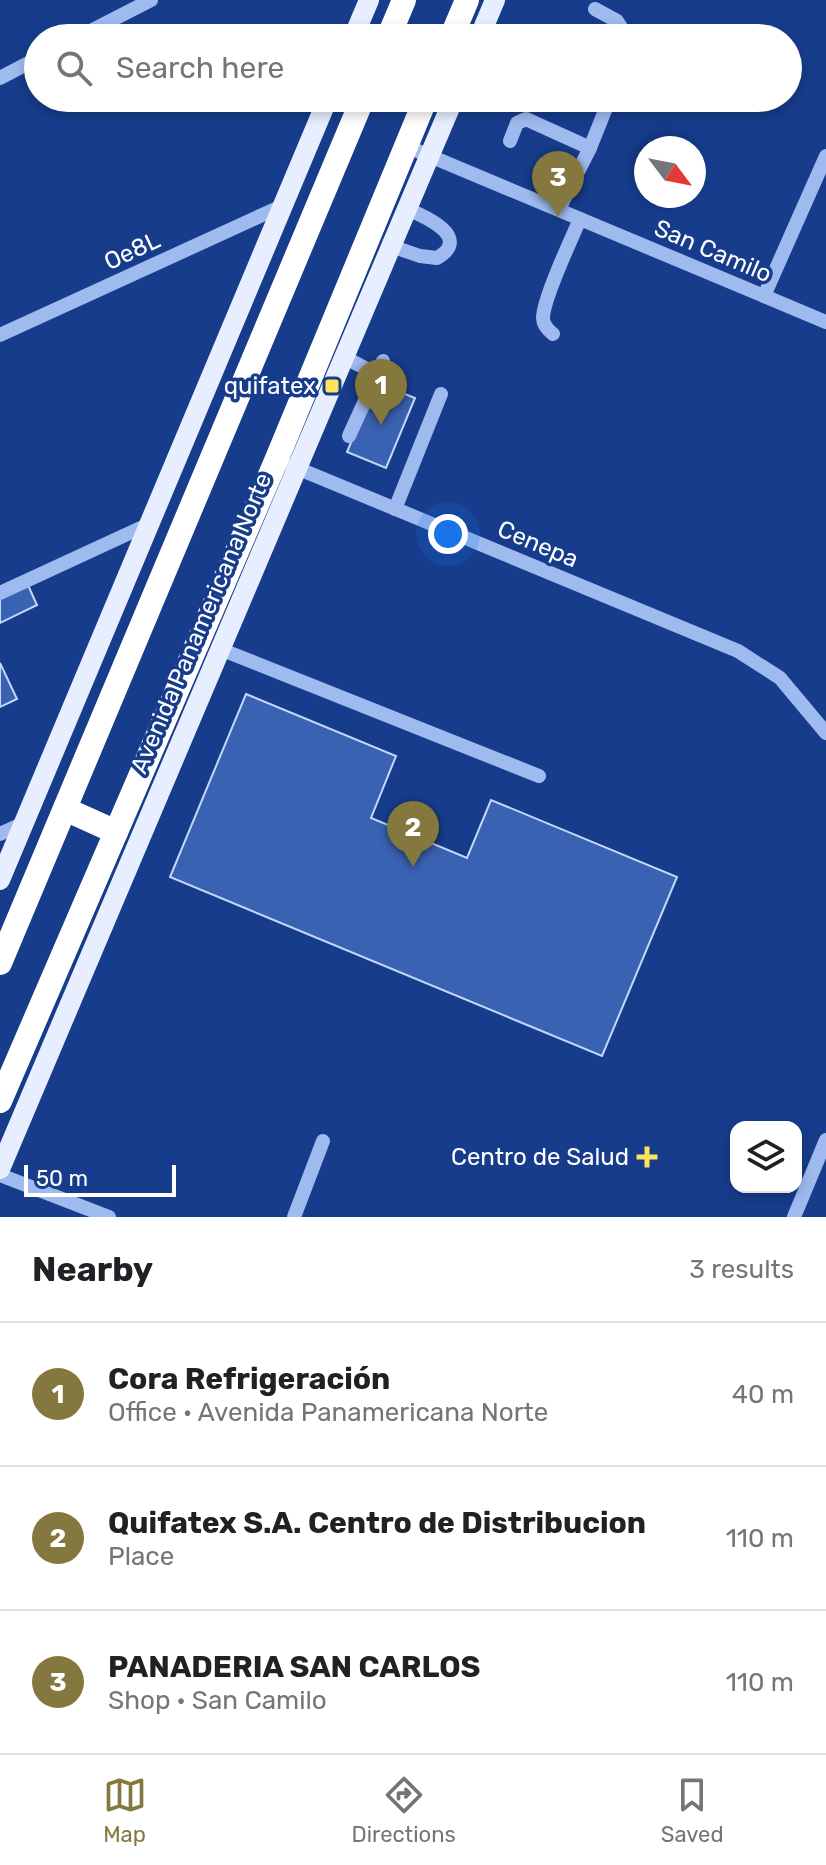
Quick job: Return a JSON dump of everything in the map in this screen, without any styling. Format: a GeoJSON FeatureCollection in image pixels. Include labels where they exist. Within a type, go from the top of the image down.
{"type":"FeatureCollection","features":[{"type":"Feature","properties":{"kind":"highway"},"geometry":{"type":"LineString","coordinates":[[394,24],[404,0]]}},
{"type":"Feature","properties":{"kind":"highway"},"geometry":{"type":"LineString","coordinates":[[457,24],[467,0]]}},
{"type":"Feature","properties":{"kind":"highway"},"geometry":{"type":"LineString","coordinates":[[0,963],[357,112]]}},
{"type":"Feature","properties":{"kind":"highway","name":"Avenida Panamericana Norte"},"geometry":{"type":"LineString","coordinates":[[0,1101],[116,832],[287,464],[420,112]]}},
{"type":"Feature","properties":{"kind":"highway"},"geometry":{"type":"LineString","coordinates":[[65,809],[116,832]]}},
{"type":"Feature","properties":{"kind":"main road"},"geometry":{"type":"LineString","coordinates":[[359,24],[369,0]]}},
{"type":"Feature","properties":{"kind":"main road"},"geometry":{"type":"LineString","coordinates":[[485,24],[495,0]]}},
{"type":"Feature","properties":{"kind":"main road"},"geometry":{"type":"LineString","coordinates":[[0,880],[322,112]]}},
{"type":"Feature","properties":{"kind":"main road","name":"Avenida Panamericana Norte"},"geometry":{"type":"LineString","coordinates":[[0,1172],[220,649],[287,464],[344,357],[448,112]]}},
{"type":"Feature","properties":{"kind":"street"},"geometry":{"type":"LineString","coordinates":[[104,24],[151,0]]}},
{"type":"Feature","properties":{"kind":"street"},"geometry":{"type":"LineString","coordinates":[[595,9],[619,24]]}},
{"type":"Feature","properties":{"kind":"street"},"geometry":{"type":"LineString","coordinates":[[0,78],[24,65]]}},
{"type":"Feature","properties":{"kind":"street"},"geometry":{"type":"LineString","coordinates":[[559,209],[604,112]]}},
{"type":"Feature","properties":{"kind":"street"},"geometry":{"type":"LineString","coordinates":[[510,141],[517,123],[526,119],[590,148]]}},
{"type":"Feature","properties":{"kind":"street","name":"San Camilo"},"geometry":{"type":"LineString","coordinates":[[406,146],[826,322]]}},
{"type":"Feature","properties":{"kind":"street"},"geometry":{"type":"LineString","coordinates":[[764,296],[826,156]]}},
{"type":"Feature","properties":{"kind":"street","name":"Oe8L"},"geometry":{"type":"LineString","coordinates":[[0,335],[282,206]]}},
{"type":"Feature","properties":{"kind":"street"},"geometry":{"type":"LineString","coordinates":[[391,246],[430,258],[437,258],[447,250],[449,243],[445,230],[435,221],[407,209]]}},
{"type":"Feature","properties":{"kind":"street"},"geometry":{"type":"LineString","coordinates":[[553,334],[543,319],[580,219]]}},
{"type":"Feature","properties":{"kind":"street"},"geometry":{"type":"LineString","coordinates":[[344,357],[381,368],[349,436]]}},
{"type":"Feature","properties":{"kind":"street"},"geometry":{"type":"LineString","coordinates":[[395,509],[441,394]]}},
{"type":"Feature","properties":{"kind":"street","name":"Cenepa"},"geometry":{"type":"LineString","coordinates":[[287,464],[738,651],[780,678],[826,733]]}},
{"type":"Feature","properties":{"kind":"street"},"geometry":{"type":"LineString","coordinates":[[0,593],[147,525]]}},
{"type":"Feature","properties":{"kind":"street"},"geometry":{"type":"LineString","coordinates":[[220,649],[539,776]]}},
{"type":"Feature","properties":{"kind":"street"},"geometry":{"type":"LineString","coordinates":[[0,834],[24,823]]}},
{"type":"Feature","properties":{"kind":"street"},"geometry":{"type":"LineString","coordinates":[[794,1217],[826,1140]]}},
{"type":"Feature","properties":{"kind":"street"},"geometry":{"type":"LineString","coordinates":[[294,1217],[323,1141]]}},
{"type":"Feature","properties":{"kind":"street"},"geometry":{"type":"LineString","coordinates":[[0,1172],[109,1217]]}},
{"type":"Feature","properties":{"kind":"building"},"geometry":{"type":"Polygon","coordinates":[[[376,382],[415,398],[386,468],[347,452],[376,382]]]}},
{"type":"Feature","properties":{"kind":"building"},"geometry":{"type":"Polygon","coordinates":[[[27,583],[37,605],[0,623],[0,596],[27,583]]]}},
{"type":"Feature","properties":{"kind":"building"},"geometry":{"type":"Polygon","coordinates":[[[0,663],[17,699],[0,707],[0,663]]]}},
{"type":"Feature","properties":{"kind":"building"},"geometry":{"type":"Polygon","coordinates":[[[246,694],[396,756],[371,818],[467,858],[491,800],[677,877],[602,1056],[170,877],[246,694]]]}},
{"type":"Feature","properties":{"kind":"place","name":"PANADERIA SAN CARLOS"},"geometry":{"type":"Point","coordinates":[558,217]}},
{"type":"Feature","properties":{"kind":"place","name":"quifatex"},"geometry":{"type":"Point","coordinates":[332,386]}},
{"type":"Feature","properties":{"kind":"place","name":"Cora Refrigeración"},"geometry":{"type":"Point","coordinates":[381,425]}},
{"type":"Feature","properties":{"kind":"place","name":"Quifatex S.A. Centro de Distribucion"},"geometry":{"type":"Point","coordinates":[413,867]}},
{"type":"Feature","properties":{"kind":"place","name":"Centro de Salud"},"geometry":{"type":"Point","coordinates":[647,1157]}}]}
